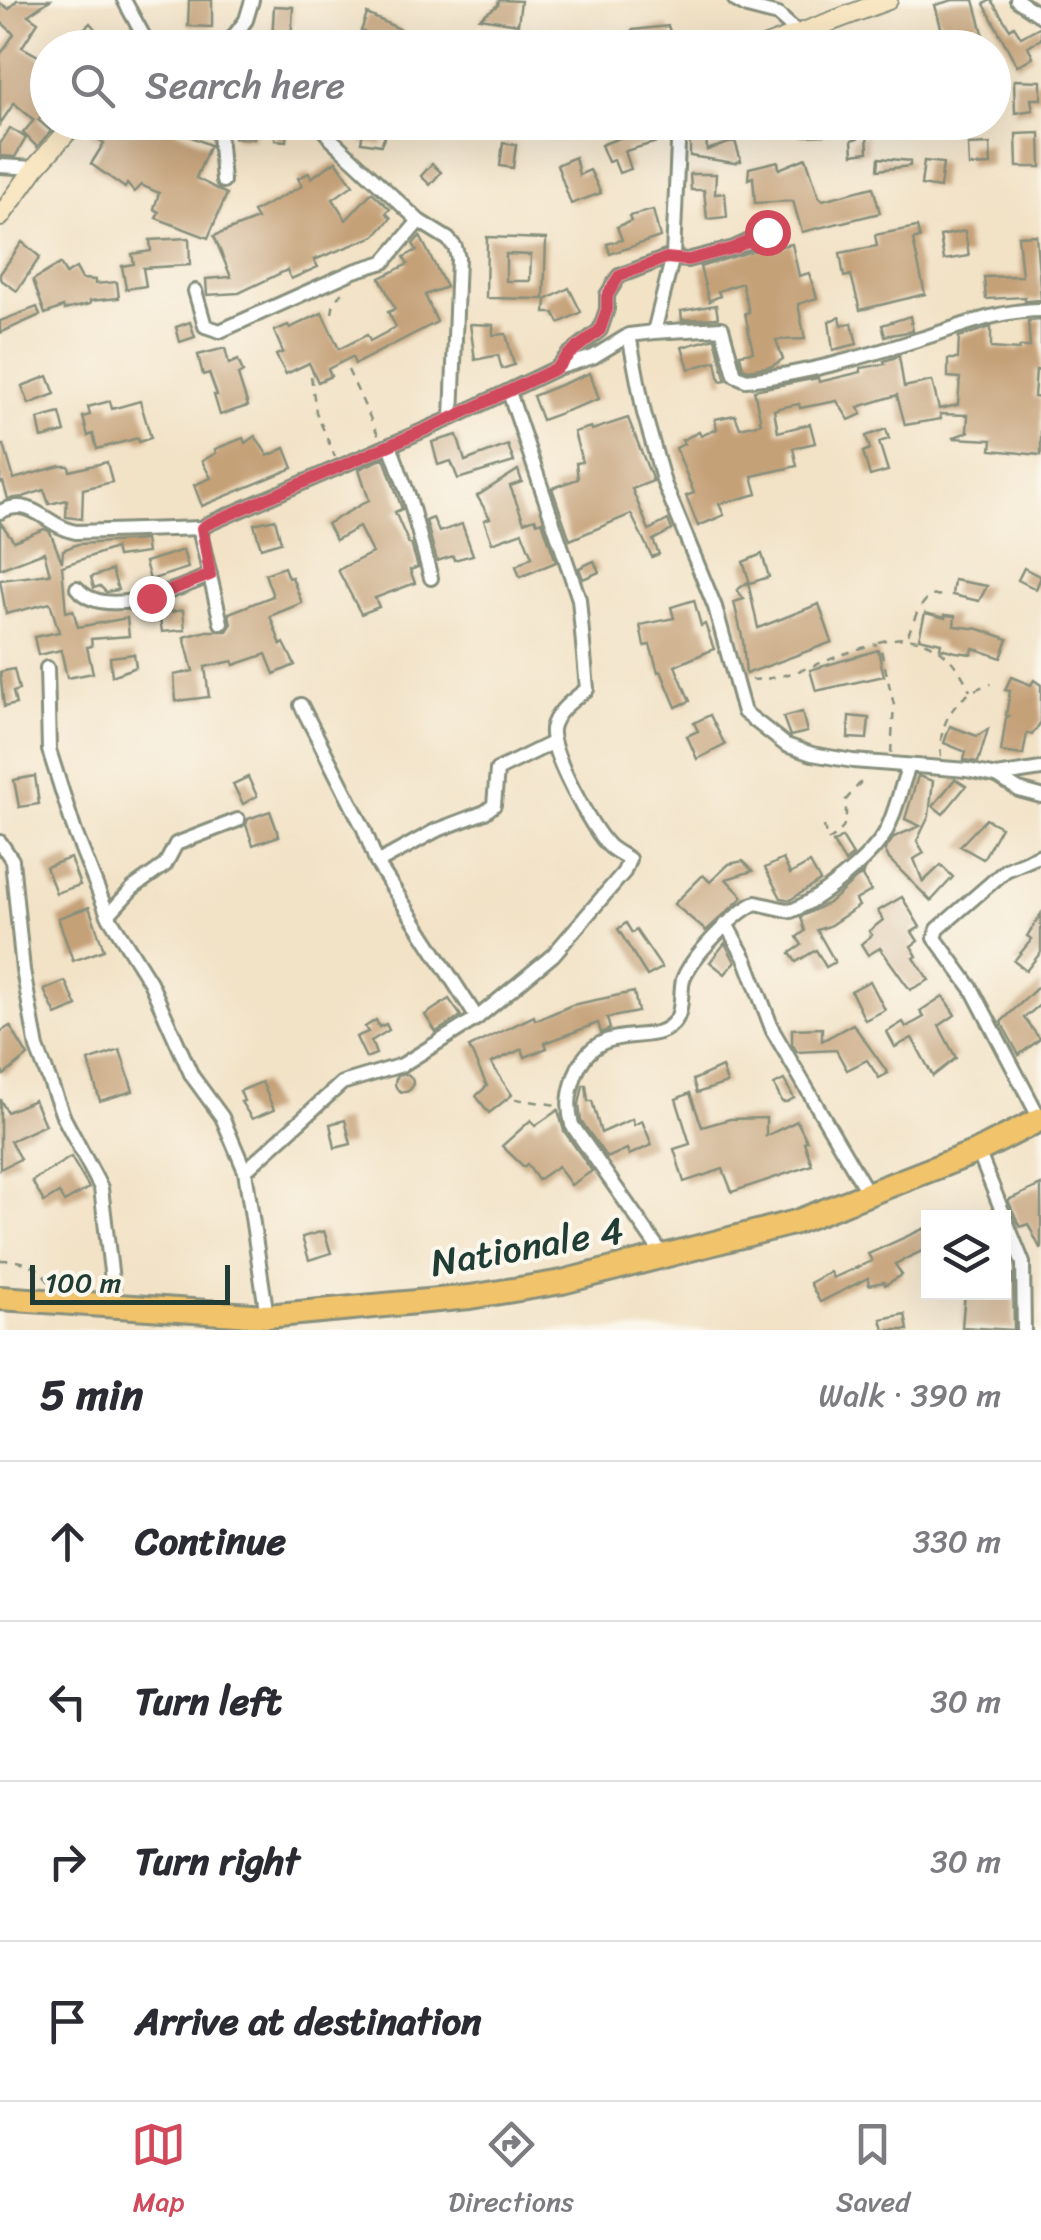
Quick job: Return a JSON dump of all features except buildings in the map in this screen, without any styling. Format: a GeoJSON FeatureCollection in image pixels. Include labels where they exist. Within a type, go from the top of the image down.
{"type":"FeatureCollection","features":[{"type":"Feature","properties":{"kind":"highway","name":"Nationale 4"},"geometry":{"type":"LineString","coordinates":[[0,1298],[266,1316],[470,1297],[562,1282],[796,1222],[978,1151],[1040,1119]]}},
{"type":"Feature","properties":{"kind":"street"},"geometry":{"type":"LineString","coordinates":[[124,0],[140,30]]}},
{"type":"Feature","properties":{"kind":"street"},"geometry":{"type":"LineString","coordinates":[[735,0],[778,15],[795,30]]}},
{"type":"Feature","properties":{"kind":"street"},"geometry":{"type":"LineString","coordinates":[[809,30],[888,0]]}},
{"type":"Feature","properties":{"kind":"street"},"geometry":{"type":"LineString","coordinates":[[1017,0],[1041,16]]}},
{"type":"Feature","properties":{"kind":"street"},"geometry":{"type":"LineString","coordinates":[[240,30],[248,2]]}},
{"type":"Feature","properties":{"kind":"street"},"geometry":{"type":"LineString","coordinates":[[0,217],[60,140]]}},
{"type":"Feature","properties":{"kind":"street"},"geometry":{"type":"LineString","coordinates":[[220,140],[223,181]]}},
{"type":"Feature","properties":{"kind":"street"},"geometry":{"type":"LineString","coordinates":[[332,140],[419,221],[456,247],[452,418]]}},
{"type":"Feature","properties":{"kind":"street"},"geometry":{"type":"LineString","coordinates":[[654,332],[673,256],[678,140]]}},
{"type":"Feature","properties":{"kind":"street"},"geometry":{"type":"LineString","coordinates":[[0,166],[36,168]]}},
{"type":"Feature","properties":{"kind":"street"},"geometry":{"type":"LineString","coordinates":[[195,291],[205,326],[220,331],[354,271],[384,262],[419,221]]}},
{"type":"Feature","properties":{"kind":"street"},"geometry":{"type":"LineString","coordinates":[[557,368],[600,330],[607,296],[619,276],[673,256],[688,260],[734,248],[771,230]]}},
{"type":"Feature","properties":{"kind":"street"},"geometry":{"type":"LineString","coordinates":[[0,512],[27,506],[45,514],[60,528],[76,532],[202,528],[557,368],[593,357],[629,335],[722,328],[735,375],[746,380],[836,364],[1010,312],[1041,310]]}},
{"type":"Feature","properties":{"kind":"street"},"geometry":{"type":"LineString","coordinates":[[629,335],[644,413],[664,483],[715,608],[744,712],[786,744],[812,754],[997,776],[1041,768]]}},
{"type":"Feature","properties":{"kind":"street"},"geometry":{"type":"LineString","coordinates":[[245,1171],[342,1083],[402,1065],[477,1018],[553,955],[624,872],[629,859],[609,846],[587,814],[552,743],[552,725],[567,704],[587,689],[580,599],[509,392]]}},
{"type":"Feature","properties":{"kind":"street"},"geometry":{"type":"LineString","coordinates":[[387,447],[431,578]]}},
{"type":"Feature","properties":{"kind":"street"},"geometry":{"type":"LineString","coordinates":[[202,528],[221,623]]}},
{"type":"Feature","properties":{"kind":"street"},"geometry":{"type":"LineString","coordinates":[[76,588],[88,596],[137,601],[166,594],[210,575]]}},
{"type":"Feature","properties":{"kind":"street"},"geometry":{"type":"LineString","coordinates":[[47,668],[49,750],[75,832],[108,915],[150,982],[192,1076],[222,1117],[245,1171],[266,1316]]}},
{"type":"Feature","properties":{"kind":"street"},"geometry":{"type":"LineString","coordinates":[[301,705],[364,829],[377,863],[477,1018]]}},
{"type":"Feature","properties":{"kind":"street"},"geometry":{"type":"LineString","coordinates":[[377,863],[435,830],[485,812],[494,804],[497,770],[552,743]]}},
{"type":"Feature","properties":{"kind":"street"},"geometry":{"type":"LineString","coordinates":[[666,1258],[572,1126],[568,1108],[582,1060],[593,1047],[608,1039],[666,1029],[677,1018],[688,970],[726,924],[756,902],[791,912],[830,888],[882,838],[909,766]]}},
{"type":"Feature","properties":{"kind":"street"},"geometry":{"type":"LineString","coordinates":[[997,776],[1018,790],[1041,796]]}},
{"type":"Feature","properties":{"kind":"street"},"geometry":{"type":"LineString","coordinates":[[108,915],[133,888],[165,865],[176,844],[238,820]]}},
{"type":"Feature","properties":{"kind":"street"},"geometry":{"type":"LineString","coordinates":[[0,842],[12,860],[23,970],[37,1048],[64,1118],[101,1188],[115,1305]]}},
{"type":"Feature","properties":{"kind":"street"},"geometry":{"type":"LineString","coordinates":[[1040,1119],[972,989],[935,938],[938,929],[1006,870],[1041,855]]}},
{"type":"Feature","properties":{"kind":"street"},"geometry":{"type":"LineString","coordinates":[[726,924],[746,960],[773,1031],[869,1195]]}},
{"type":"Feature","properties":{"kind":"street"},"geometry":{"type":"LineString","coordinates":[[978,1151],[1023,1264],[1024,1330]]}},
{"type":"Feature","properties":{"kind":"path"},"geometry":{"type":"LineString","coordinates":[[348,370],[387,447]]}},
{"type":"Feature","properties":{"kind":"path"},"geometry":{"type":"LineString","coordinates":[[311,376],[316,412],[338,468]]}},
{"type":"Feature","properties":{"kind":"path"},"geometry":{"type":"LineString","coordinates":[[908,637],[918,610],[929,596],[946,595]]}},
{"type":"Feature","properties":{"kind":"path"},"geometry":{"type":"LineString","coordinates":[[731,667],[743,680],[791,676],[844,652],[908,637],[931,643],[949,655],[970,691]]}},
{"type":"Feature","properties":{"kind":"path"},"geometry":{"type":"LineString","coordinates":[[878,644],[894,705],[890,764]]}},
{"type":"Feature","properties":{"kind":"path"},"geometry":{"type":"LineString","coordinates":[[944,768],[940,752],[944,726],[956,704],[970,691],[991,684]]}},
{"type":"Feature","properties":{"kind":"path"},"geometry":{"type":"LineString","coordinates":[[824,826],[827,841],[842,832],[846,825],[845,801],[874,763]]}},
{"type":"Feature","properties":{"kind":"path"},"geometry":{"type":"LineString","coordinates":[[515,1099],[568,1108]]}},
{"type":"Feature","properties":{"kind":"path"},"geometry":{"type":"LineString","coordinates":[[0,1260],[20,1260],[43,1273],[52,1302]]}},
{"type":"Feature","properties":{"kind":"route"},"geometry":{"type":"LineString","coordinates":[[151,598],[210,575],[201,537],[202,528],[208,524],[557,368],[600,330],[610,286],[619,276],[673,256],[688,260],[734,248],[767,232]]}}]}
